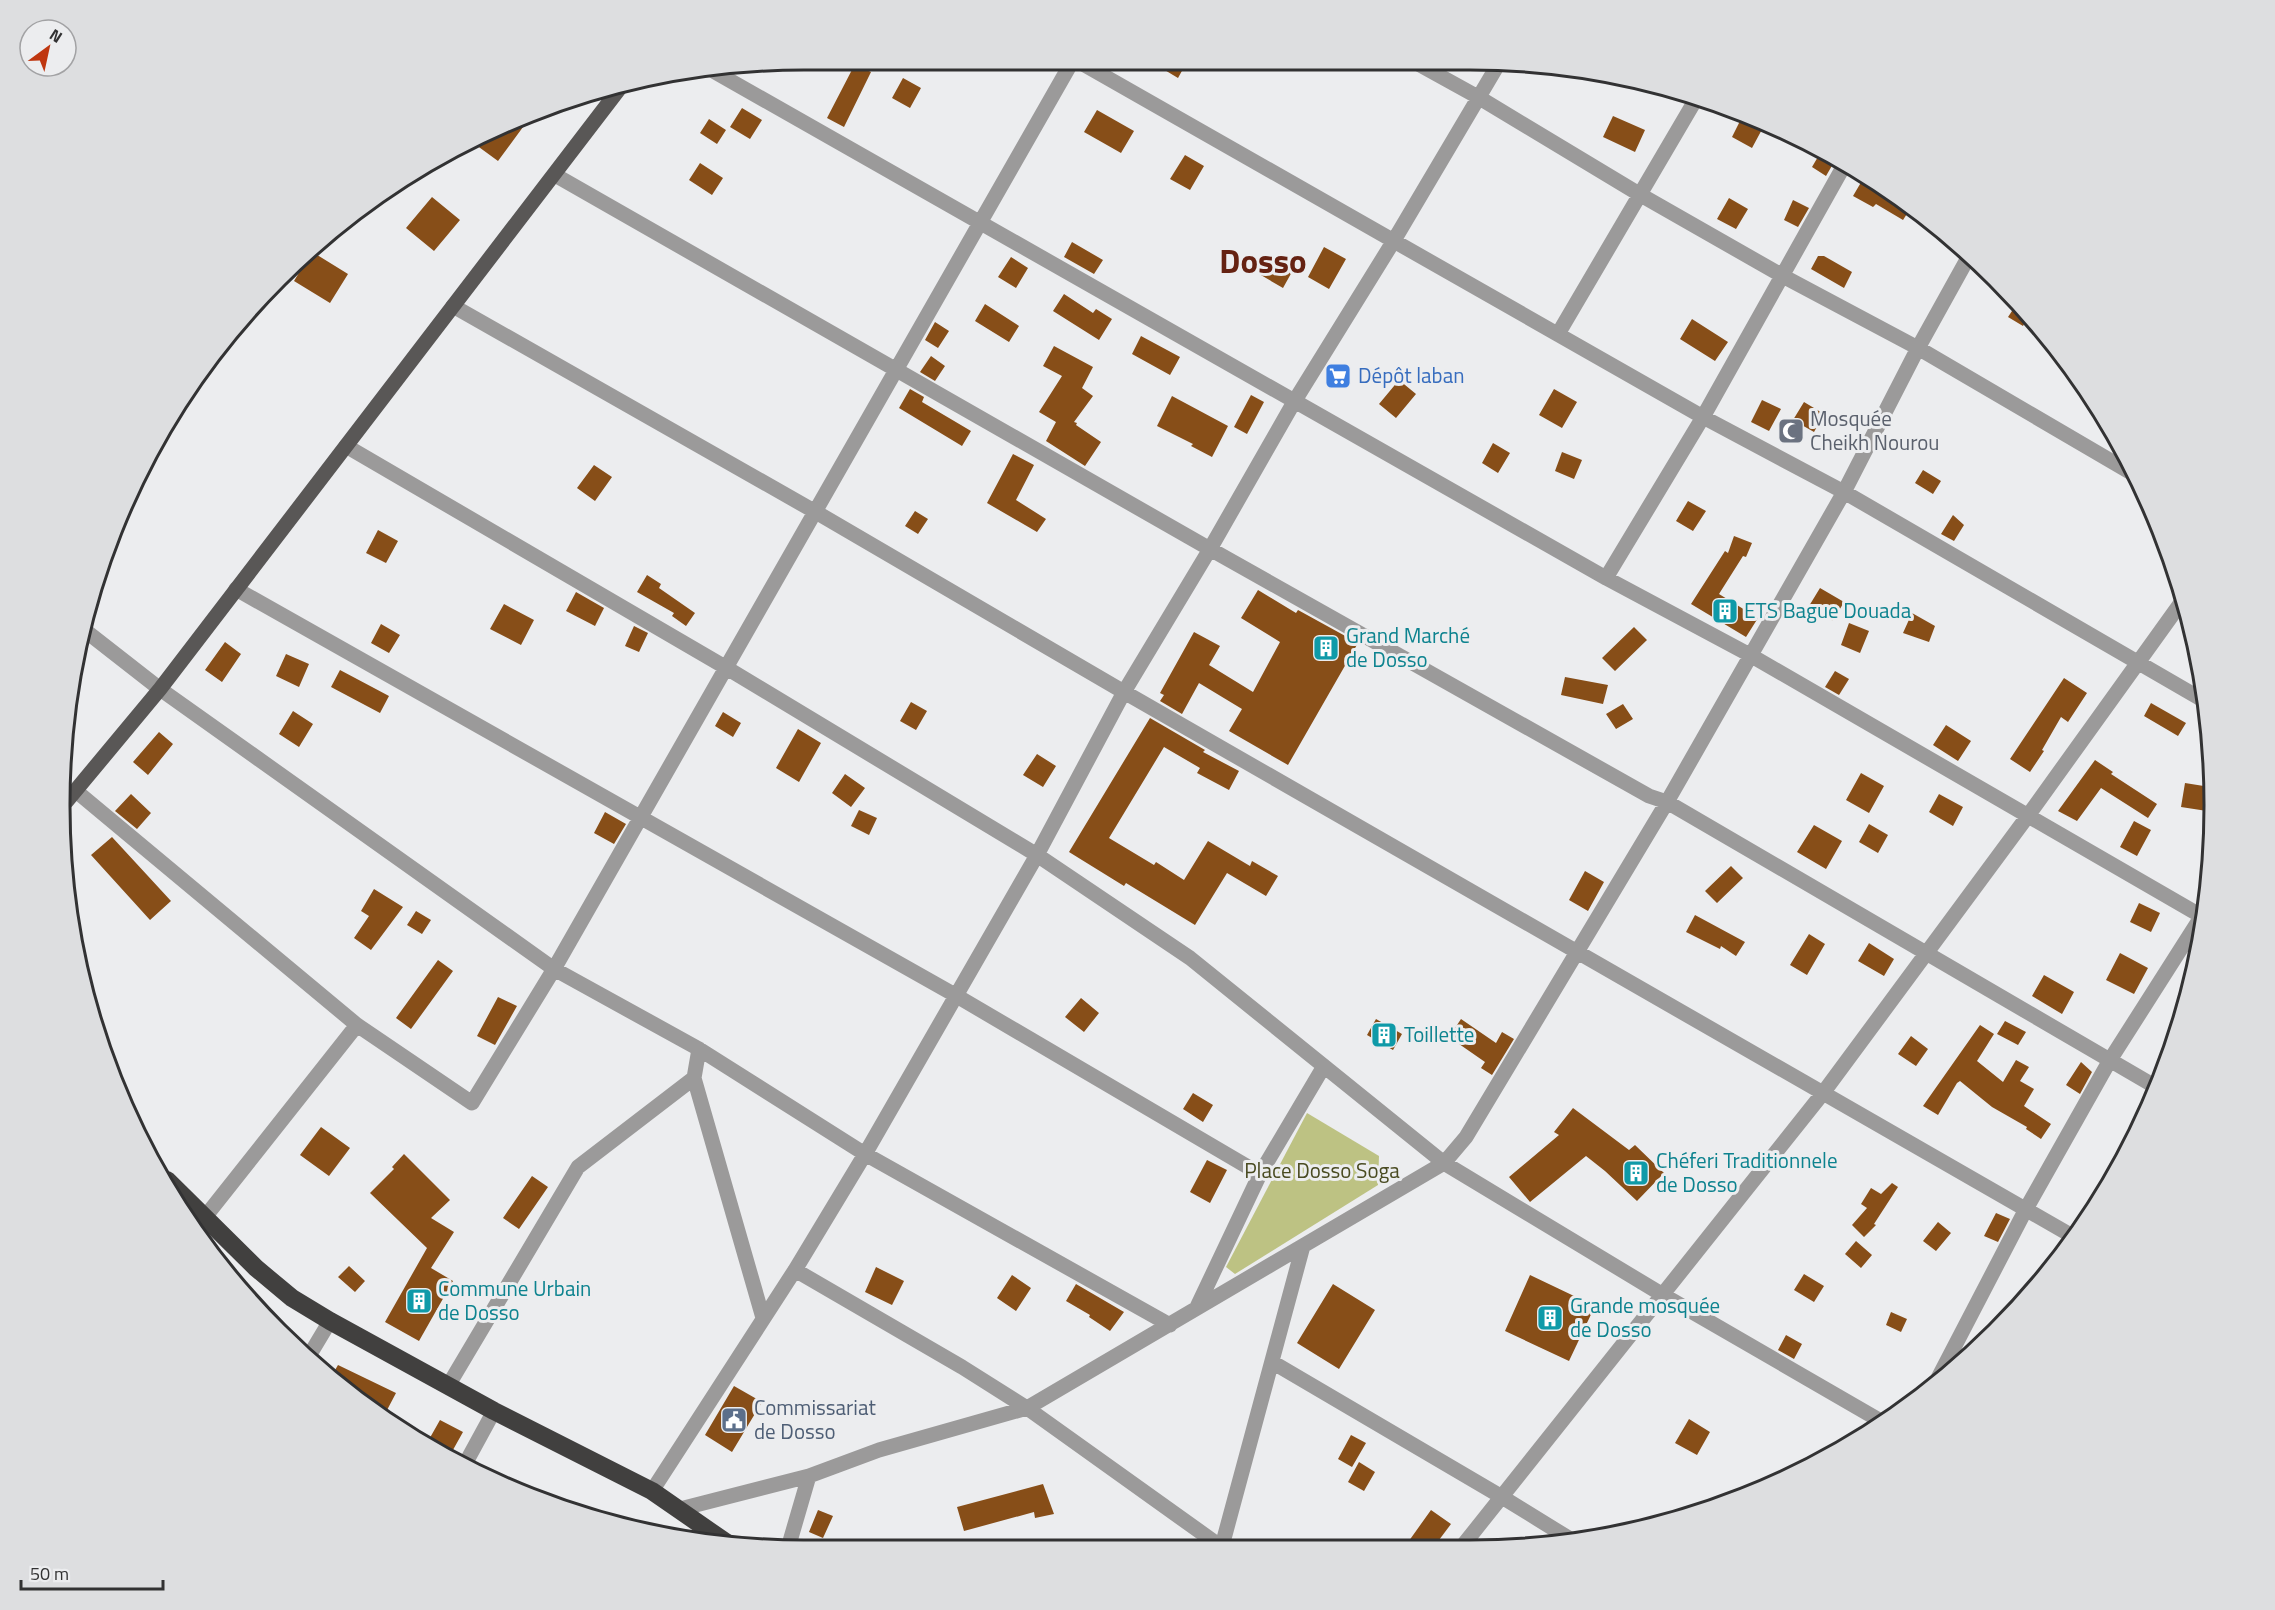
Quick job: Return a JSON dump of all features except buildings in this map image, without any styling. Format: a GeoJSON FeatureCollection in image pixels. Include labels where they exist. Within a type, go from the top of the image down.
{"type":"FeatureCollection","features":[{"type":"Feature","properties":{"kind":"highway"},"geometry":{"type":"LineString","coordinates":[[184,1196],[256,1268],[292,1298],[330,1322],[494,1411],[652,1491],[713,1533]]}},
{"type":"Feature","properties":{"kind":"main road"},"geometry":{"type":"LineString","coordinates":[[71,797],[160,689],[614,96]]}},
{"type":"Feature","properties":{"kind":"street"},"geometry":{"type":"LineString","coordinates":[[71,797],[357,1025],[472,1103],[554,969],[814,511],[1069,70]]}},
{"type":"Feature","properties":{"kind":"street"},"geometry":{"type":"LineString","coordinates":[[1092,70],[1703,417],[1844,492],[2196,696]]}},
{"type":"Feature","properties":{"kind":"street"},"geometry":{"type":"LineString","coordinates":[[1429,70],[1639,195],[1781,275],[1918,348],[2123,468]]}},
{"type":"Feature","properties":{"kind":"street"},"geometry":{"type":"LineString","coordinates":[[652,1491],[795,1270],[865,1154],[1036,855],[1124,692],[1210,549],[1294,402],[1393,242],[1494,71]]}},
{"type":"Feature","properties":{"kind":"street"},"geometry":{"type":"LineString","coordinates":[[722,76],[1606,578],[1750,655],[2027,817],[2196,912]]}},
{"type":"Feature","properties":{"kind":"street"},"geometry":{"type":"LineString","coordinates":[[1558,334],[1692,105]]}},
{"type":"Feature","properties":{"kind":"street"},"geometry":{"type":"LineString","coordinates":[[1606,578],[1703,417],[1841,171]]}},
{"type":"Feature","properties":{"kind":"street"},"geometry":{"type":"LineString","coordinates":[[555,175],[1210,549],[1649,796],[1667,802],[2150,1083]]}},
{"type":"Feature","properties":{"kind":"street"},"geometry":{"type":"LineString","coordinates":[[680,1509],[809,1476],[879,1450],[1027,1408],[1444,1162],[1466,1137],[1667,802],[1844,492],[1918,348],[1965,263]]}},
{"type":"Feature","properties":{"kind":"street"},"geometry":{"type":"LineString","coordinates":[[453,306],[814,511],[1124,692],[2067,1233]]}},
{"type":"Feature","properties":{"kind":"street"},"geometry":{"type":"LineString","coordinates":[[346,446],[725,667],[1036,855],[1191,958],[1444,1162],[1663,1295],[1875,1418]]}},
{"type":"Feature","properties":{"kind":"street"},"geometry":{"type":"LineString","coordinates":[[236,589],[955,995],[1260,1174]]}},
{"type":"Feature","properties":{"kind":"street"},"geometry":{"type":"LineString","coordinates":[[1467,1540],[1823,1093],[2027,817],[2177,608]]}},
{"type":"Feature","properties":{"kind":"street"},"geometry":{"type":"LineString","coordinates":[[91,635],[160,689],[554,969],[699,1049],[865,1154],[1170,1325]]}},
{"type":"Feature","properties":{"kind":"street"},"geometry":{"type":"LineString","coordinates":[[1945,1364],[2026,1209],[2110,1060],[2193,932]]}},
{"type":"Feature","properties":{"kind":"street"},"geometry":{"type":"LineString","coordinates":[[205,1217],[357,1025]]}},
{"type":"Feature","properties":{"kind":"street"},"geometry":{"type":"LineString","coordinates":[[699,1049],[694,1078],[763,1318]]}},
{"type":"Feature","properties":{"kind":"street"},"geometry":{"type":"LineString","coordinates":[[1197,1307],[1260,1174],[1324,1066]]}},
{"type":"Feature","properties":{"kind":"street"},"geometry":{"type":"LineString","coordinates":[[448,1386],[578,1167],[694,1078]]}},
{"type":"Feature","properties":{"kind":"street"},"geometry":{"type":"LineString","coordinates":[[1223,1540],[1303,1246]]}},
{"type":"Feature","properties":{"kind":"street"},"geometry":{"type":"LineString","coordinates":[[795,1270],[962,1367],[1027,1408],[1213,1540]]}},
{"type":"Feature","properties":{"kind":"street"},"geometry":{"type":"LineString","coordinates":[[313,1349],[330,1322]]}},
{"type":"Feature","properties":{"kind":"street"},"geometry":{"type":"LineString","coordinates":[[1272,1362],[1561,1533]]}},
{"type":"Feature","properties":{"kind":"street"},"geometry":{"type":"LineString","coordinates":[[469,1458],[494,1411]]}},
{"type":"Feature","properties":{"kind":"street"},"geometry":{"type":"LineString","coordinates":[[791,1539],[809,1476]]}},
{"type":"Feature","properties":{"kind":"green space","name":"Place Dosso Soga"},"geometry":{"type":"Polygon","coordinates":[[[1307,1113],[1379,1156],[1378,1185],[1235,1274],[1226,1267],[1307,1113]]]}},
{"type":"Feature","properties":{"kind":"place","name":"Dépôt laban"},"geometry":{"type":"Point","coordinates":[1338,376]}},
{"type":"Feature","properties":{"kind":"place","name":"Mosquée Cheikh Nourou"},"geometry":{"type":"Point","coordinates":[1791,431]}},
{"type":"Feature","properties":{"kind":"place","name":"ETS Bague Douada"},"geometry":{"type":"Point","coordinates":[1725,611]}},
{"type":"Feature","properties":{"kind":"place","name":"Grand Marché de Dosso"},"geometry":{"type":"Point","coordinates":[1326,648]}},
{"type":"Feature","properties":{"kind":"place","name":"Toillette"},"geometry":{"type":"Point","coordinates":[1384,1035]}},
{"type":"Feature","properties":{"kind":"place","name":"Chéferi Traditionnele de Dosso"},"geometry":{"type":"Point","coordinates":[1636,1173]}},
{"type":"Feature","properties":{"kind":"place","name":"Commune Urbain de Dosso"},"geometry":{"type":"Point","coordinates":[419,1301]}},
{"type":"Feature","properties":{"kind":"place","name":"Grande mosquée de Dosso"},"geometry":{"type":"Point","coordinates":[1550,1318]}},
{"type":"Feature","properties":{"kind":"place","name":"Commissariat de Dosso"},"geometry":{"type":"Point","coordinates":[734,1420]}},
{"type":"Feature","properties":{"kind":"district","name":"Dosso"},"geometry":{"type":"Point","coordinates":[1263,261]}}]}
